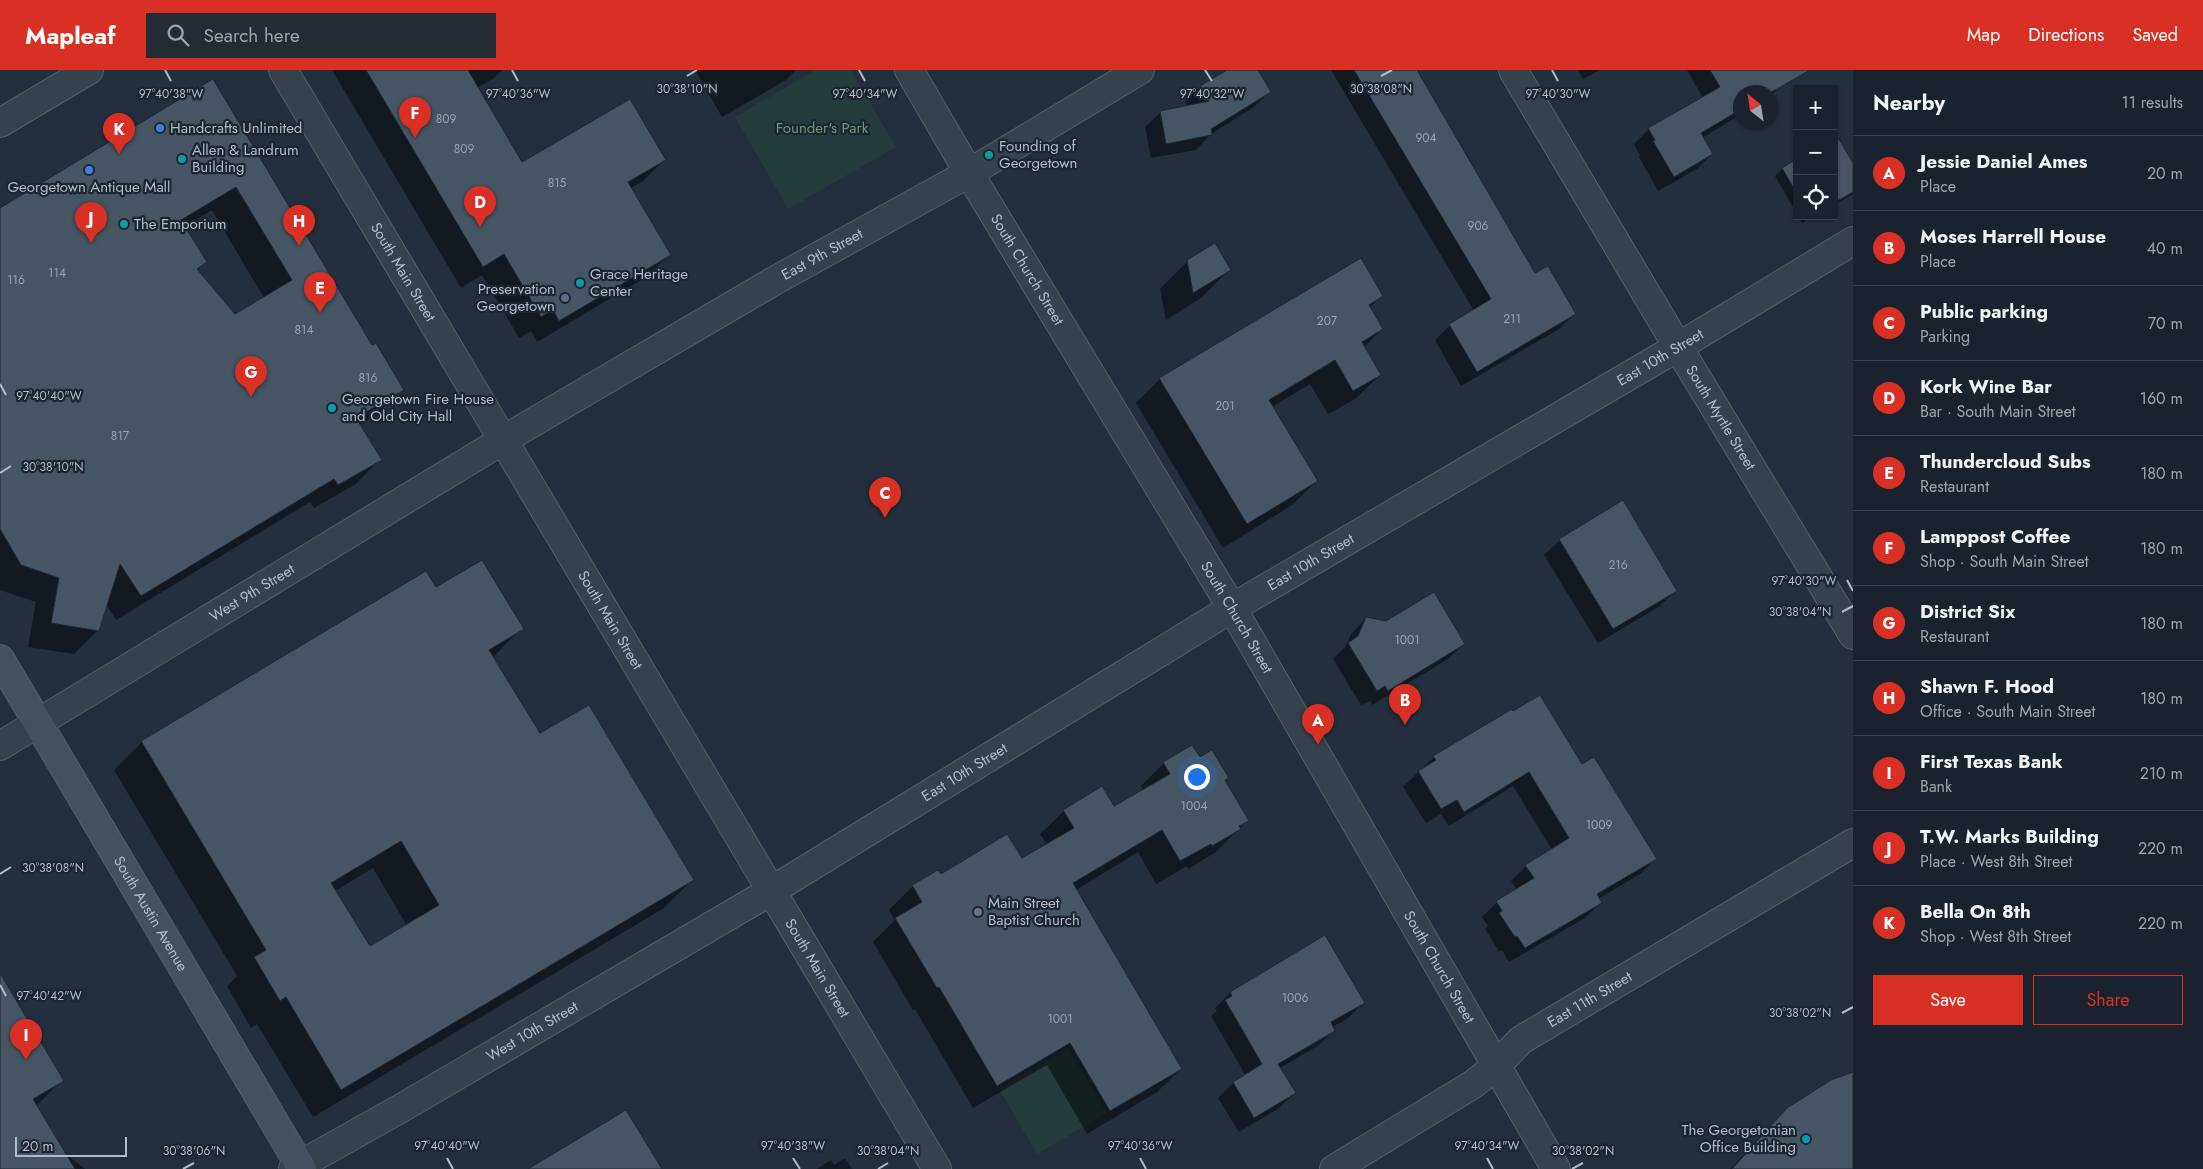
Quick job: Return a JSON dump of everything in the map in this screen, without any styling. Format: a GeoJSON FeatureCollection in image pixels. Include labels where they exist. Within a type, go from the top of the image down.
{"type":"FeatureCollection","features":[{"type":"Feature","properties":{"kind":"main road","name":"South Austin Avenue"},"geometry":{"type":"LineString","coordinates":[[0,659],[298,1168]]}},
{"type":"Feature","properties":{"kind":"street"},"geometry":{"type":"LineString","coordinates":[[0,123],[89,70]]}},
{"type":"Feature","properties":{"kind":"street","name":"South Main Street"},"geometry":{"type":"LineString","coordinates":[[283,70],[937,1169]]}},
{"type":"Feature","properties":{"kind":"street","name":"South Church Street"},"geometry":{"type":"LineString","coordinates":[[909,70],[969,173],[1232,608],[1495,1067],[1556,1169]]}},
{"type":"Feature","properties":{"kind":"street","name":"East 9th Street"},"geometry":{"type":"LineString","coordinates":[[503,440],[774,281],[969,173],[1140,70]]}},
{"type":"Feature","properties":{"kind":"street","name":"South Myrtle Street"},"geometry":{"type":"LineString","coordinates":[[1513,70],[1853,635]]}},
{"type":"Feature","properties":{"kind":"street","name":"East 10th Street"},"geometry":{"type":"LineString","coordinates":[[772,891],[1232,608],[1853,241]]}},
{"type":"Feature","properties":{"kind":"street","name":"West 9th Street"},"geometry":{"type":"LineString","coordinates":[[0,746],[503,440]]}},
{"type":"Feature","properties":{"kind":"street","name":"East 11th Street"},"geometry":{"type":"LineString","coordinates":[[1334,1169],[1472,1085],[1495,1067],[1521,1040],[1853,843]]}},
{"type":"Feature","properties":{"kind":"street","name":"West 10th Street"},"geometry":{"type":"LineString","coordinates":[[298,1168],[772,891]]}},
{"type":"Feature","properties":{"kind":"green space","name":"Founder's Park"},"geometry":{"type":"Polygon","coordinates":[[[815,70],[851,70],[896,147],[788,209],[735,117],[815,70]]]}},
{"type":"Feature","properties":{"kind":"green space"},"geometry":{"type":"Polygon","coordinates":[[[1068,1048],[1107,1113],[1037,1154],[999,1089],[1068,1048]]]}},
{"type":"Feature","properties":{"kind":"building"},"geometry":{"type":"Polygon","coordinates":[[[366,70],[468,70],[522,162],[630,99],[666,160],[628,182],[671,255],[559,321],[553,310],[541,317],[504,254],[483,267],[366,70]]]}},
{"type":"Feature","properties":{"kind":"building"},"geometry":{"type":"Polygon","coordinates":[[[1227,70],[1258,70],[1271,92],[1211,129],[1212,135],[1166,144],[1160,111],[1209,101],[1200,86],[1227,70]]]}},
{"type":"Feature","properties":{"kind":"building"},"geometry":{"type":"Polygon","coordinates":[[[1354,70],[1417,70],[1535,273],[1548,266],[1576,314],[1477,372],[1449,324],[1491,299],[1354,70]]]}},
{"type":"Feature","properties":{"kind":"building"},"geometry":{"type":"Polygon","coordinates":[[[1710,70],[1810,70],[1778,88],[1778,85],[1733,85],[1733,114],[1701,133],[1713,154],[1674,177],[1653,141],[1655,140],[1648,128],[1720,87],[1710,70]]]}},
{"type":"Feature","properties":{"kind":"building"},"geometry":{"type":"Polygon","coordinates":[[[213,79],[372,345],[376,343],[404,390],[356,418],[382,460],[338,485],[334,479],[141,596],[120,564],[99,631],[51,623],[59,578],[21,565],[0,529],[0,208],[213,79]],[[236,187],[181,220],[207,262],[197,269],[235,314],[292,280],[236,187]]]}},
{"type":"Feature","properties":{"kind":"building"},"geometry":{"type":"Polygon","coordinates":[[[1838,138],[1853,163],[1853,192],[1838,201],[1838,138]]]}},
{"type":"Feature","properties":{"kind":"building"},"geometry":{"type":"Polygon","coordinates":[[[1793,161],[1793,187],[1782,168],[1793,161]]]}},
{"type":"Feature","properties":{"kind":"building"},"geometry":{"type":"Polygon","coordinates":[[[1215,243],[1231,270],[1193,293],[1187,260],[1215,243]]]}},
{"type":"Feature","properties":{"kind":"building"},"geometry":{"type":"Polygon","coordinates":[[[1361,258],[1383,296],[1369,305],[1383,329],[1362,342],[1381,375],[1353,391],[1335,360],[1269,400],[1318,481],[1247,524],[1159,378],[1361,258]]]}},
{"type":"Feature","properties":{"kind":"building"},"geometry":{"type":"Polygon","coordinates":[[[1623,500],[1677,591],[1613,629],[1559,539],[1623,500]]]}},
{"type":"Feature","properties":{"kind":"building"},"geometry":{"type":"Polygon","coordinates":[[[482,560],[524,629],[489,650],[540,733],[589,705],[694,880],[341,1090],[286,997],[280,1001],[254,957],[266,950],[141,741],[426,571],[436,587],[482,560]],[[401,841],[331,883],[370,946],[439,905],[401,841]]]}},
{"type":"Feature","properties":{"kind":"building"},"geometry":{"type":"Polygon","coordinates":[[[1434,592],[1465,644],[1388,691],[1385,686],[1377,691],[1348,643],[1358,636],[1366,617],[1386,621],[1434,592]]]}},
{"type":"Feature","properties":{"kind":"building"},"geometry":{"type":"Polygon","coordinates":[[[1540,695],[1582,764],[1594,757],[1657,859],[1597,894],[1602,903],[1525,948],[1499,913],[1502,911],[1496,901],[1534,878],[1525,865],[1569,838],[1529,772],[1464,812],[1457,800],[1441,809],[1418,771],[1436,760],[1433,756],[1512,709],[1513,711],[1540,695]]]}},
{"type":"Feature","properties":{"kind":"building"},"geometry":{"type":"Polygon","coordinates":[[[1192,745],[1200,757],[1212,750],[1229,778],[1225,780],[1249,821],[1239,826],[1241,829],[1212,846],[1211,844],[1180,861],[1162,830],[1073,883],[1182,1069],[1110,1111],[1070,1043],[997,1086],[939,987],[937,988],[895,918],[922,902],[912,885],[938,870],[941,874],[1007,834],[1022,858],[1074,828],[1063,810],[1102,786],[1114,806],[1170,774],[1163,762],[1192,745]]]}},
{"type":"Feature","properties":{"kind":"building"},"geometry":{"type":"Polygon","coordinates":[[[1325,935],[1365,1003],[1331,1022],[1335,1031],[1278,1064],[1296,1093],[1254,1118],[1233,1082],[1262,1064],[1225,1000],[1232,996],[1230,992],[1325,935]]]}},
{"type":"Feature","properties":{"kind":"building"},"geometry":{"type":"Polygon","coordinates":[[[0,973],[64,1081],[33,1099],[75,1169],[0,1169],[0,973]]]}},
{"type":"Feature","properties":{"kind":"building","name":"The Georgetonian Office Building"},"geometry":{"type":"Polygon","coordinates":[[[1853,1072],[1853,1169],[1732,1169],[1787,1108],[1831,1080],[1853,1072]]]}},
{"type":"Feature","properties":{"kind":"building"},"geometry":{"type":"Polygon","coordinates":[[[626,1110],[662,1169],[528,1169],[626,1110]]]}},
{"type":"Feature","properties":{"kind":"place","name":"Handcrafts Unlimited"},"geometry":{"type":"Point","coordinates":[160,128]}},
{"type":"Feature","properties":{"kind":"place","name":"Lamppost Coffee"},"geometry":{"type":"Point","coordinates":[415,138]}},
{"type":"Feature","properties":{"kind":"place","name":"Bella On 8th"},"geometry":{"type":"Point","coordinates":[119,154]}},
{"type":"Feature","properties":{"kind":"place","name":"Founding of Georgetown"},"geometry":{"type":"Point","coordinates":[989,155]}},
{"type":"Feature","properties":{"kind":"place","name":"Allen & Landrum Building"},"geometry":{"type":"Point","coordinates":[182,159]}},
{"type":"Feature","properties":{"kind":"place","name":"Georgetown Antique Mall"},"geometry":{"type":"Point","coordinates":[89,170]}},
{"type":"Feature","properties":{"kind":"place","name":"The Emporium"},"geometry":{"type":"Point","coordinates":[124,224]}},
{"type":"Feature","properties":{"kind":"place","name":"Kork Wine Bar"},"geometry":{"type":"Point","coordinates":[480,227]}},
{"type":"Feature","properties":{"kind":"place","name":"T.W. Marks Building"},"geometry":{"type":"Point","coordinates":[91,243]}},
{"type":"Feature","properties":{"kind":"place","name":"Shawn F. Hood"},"geometry":{"type":"Point","coordinates":[299,246]}},
{"type":"Feature","properties":{"kind":"place","name":"Grace Heritage Center"},"geometry":{"type":"Point","coordinates":[580,283]}},
{"type":"Feature","properties":{"kind":"place","name":"Preservation Georgetown"},"geometry":{"type":"Point","coordinates":[565,298]}},
{"type":"Feature","properties":{"kind":"place","name":"Thundercloud Subs"},"geometry":{"type":"Point","coordinates":[320,313]}},
{"type":"Feature","properties":{"kind":"place","name":"District Six"},"geometry":{"type":"Point","coordinates":[251,397]}},
{"type":"Feature","properties":{"kind":"place","name":"Georgetown Fire House and Old City Hall"},"geometry":{"type":"Point","coordinates":[332,408]}},
{"type":"Feature","properties":{"kind":"place","name":"Public parking"},"geometry":{"type":"Point","coordinates":[885,518]}},
{"type":"Feature","properties":{"kind":"place","name":"Moses Harrell House"},"geometry":{"type":"Point","coordinates":[1405,725]}},
{"type":"Feature","properties":{"kind":"place","name":"Jessie Daniel Ames"},"geometry":{"type":"Point","coordinates":[1318,745]}},
{"type":"Feature","properties":{"kind":"place","name":"Main Street Baptist Church"},"geometry":{"type":"Point","coordinates":[978,912]}},
{"type":"Feature","properties":{"kind":"place","name":"First Texas Bank"},"geometry":{"type":"Point","coordinates":[26,1060]}},
{"type":"Feature","properties":{"kind":"place","name":"The Georgetonian Office Building"},"geometry":{"type":"Point","coordinates":[1806,1139]}}]}
